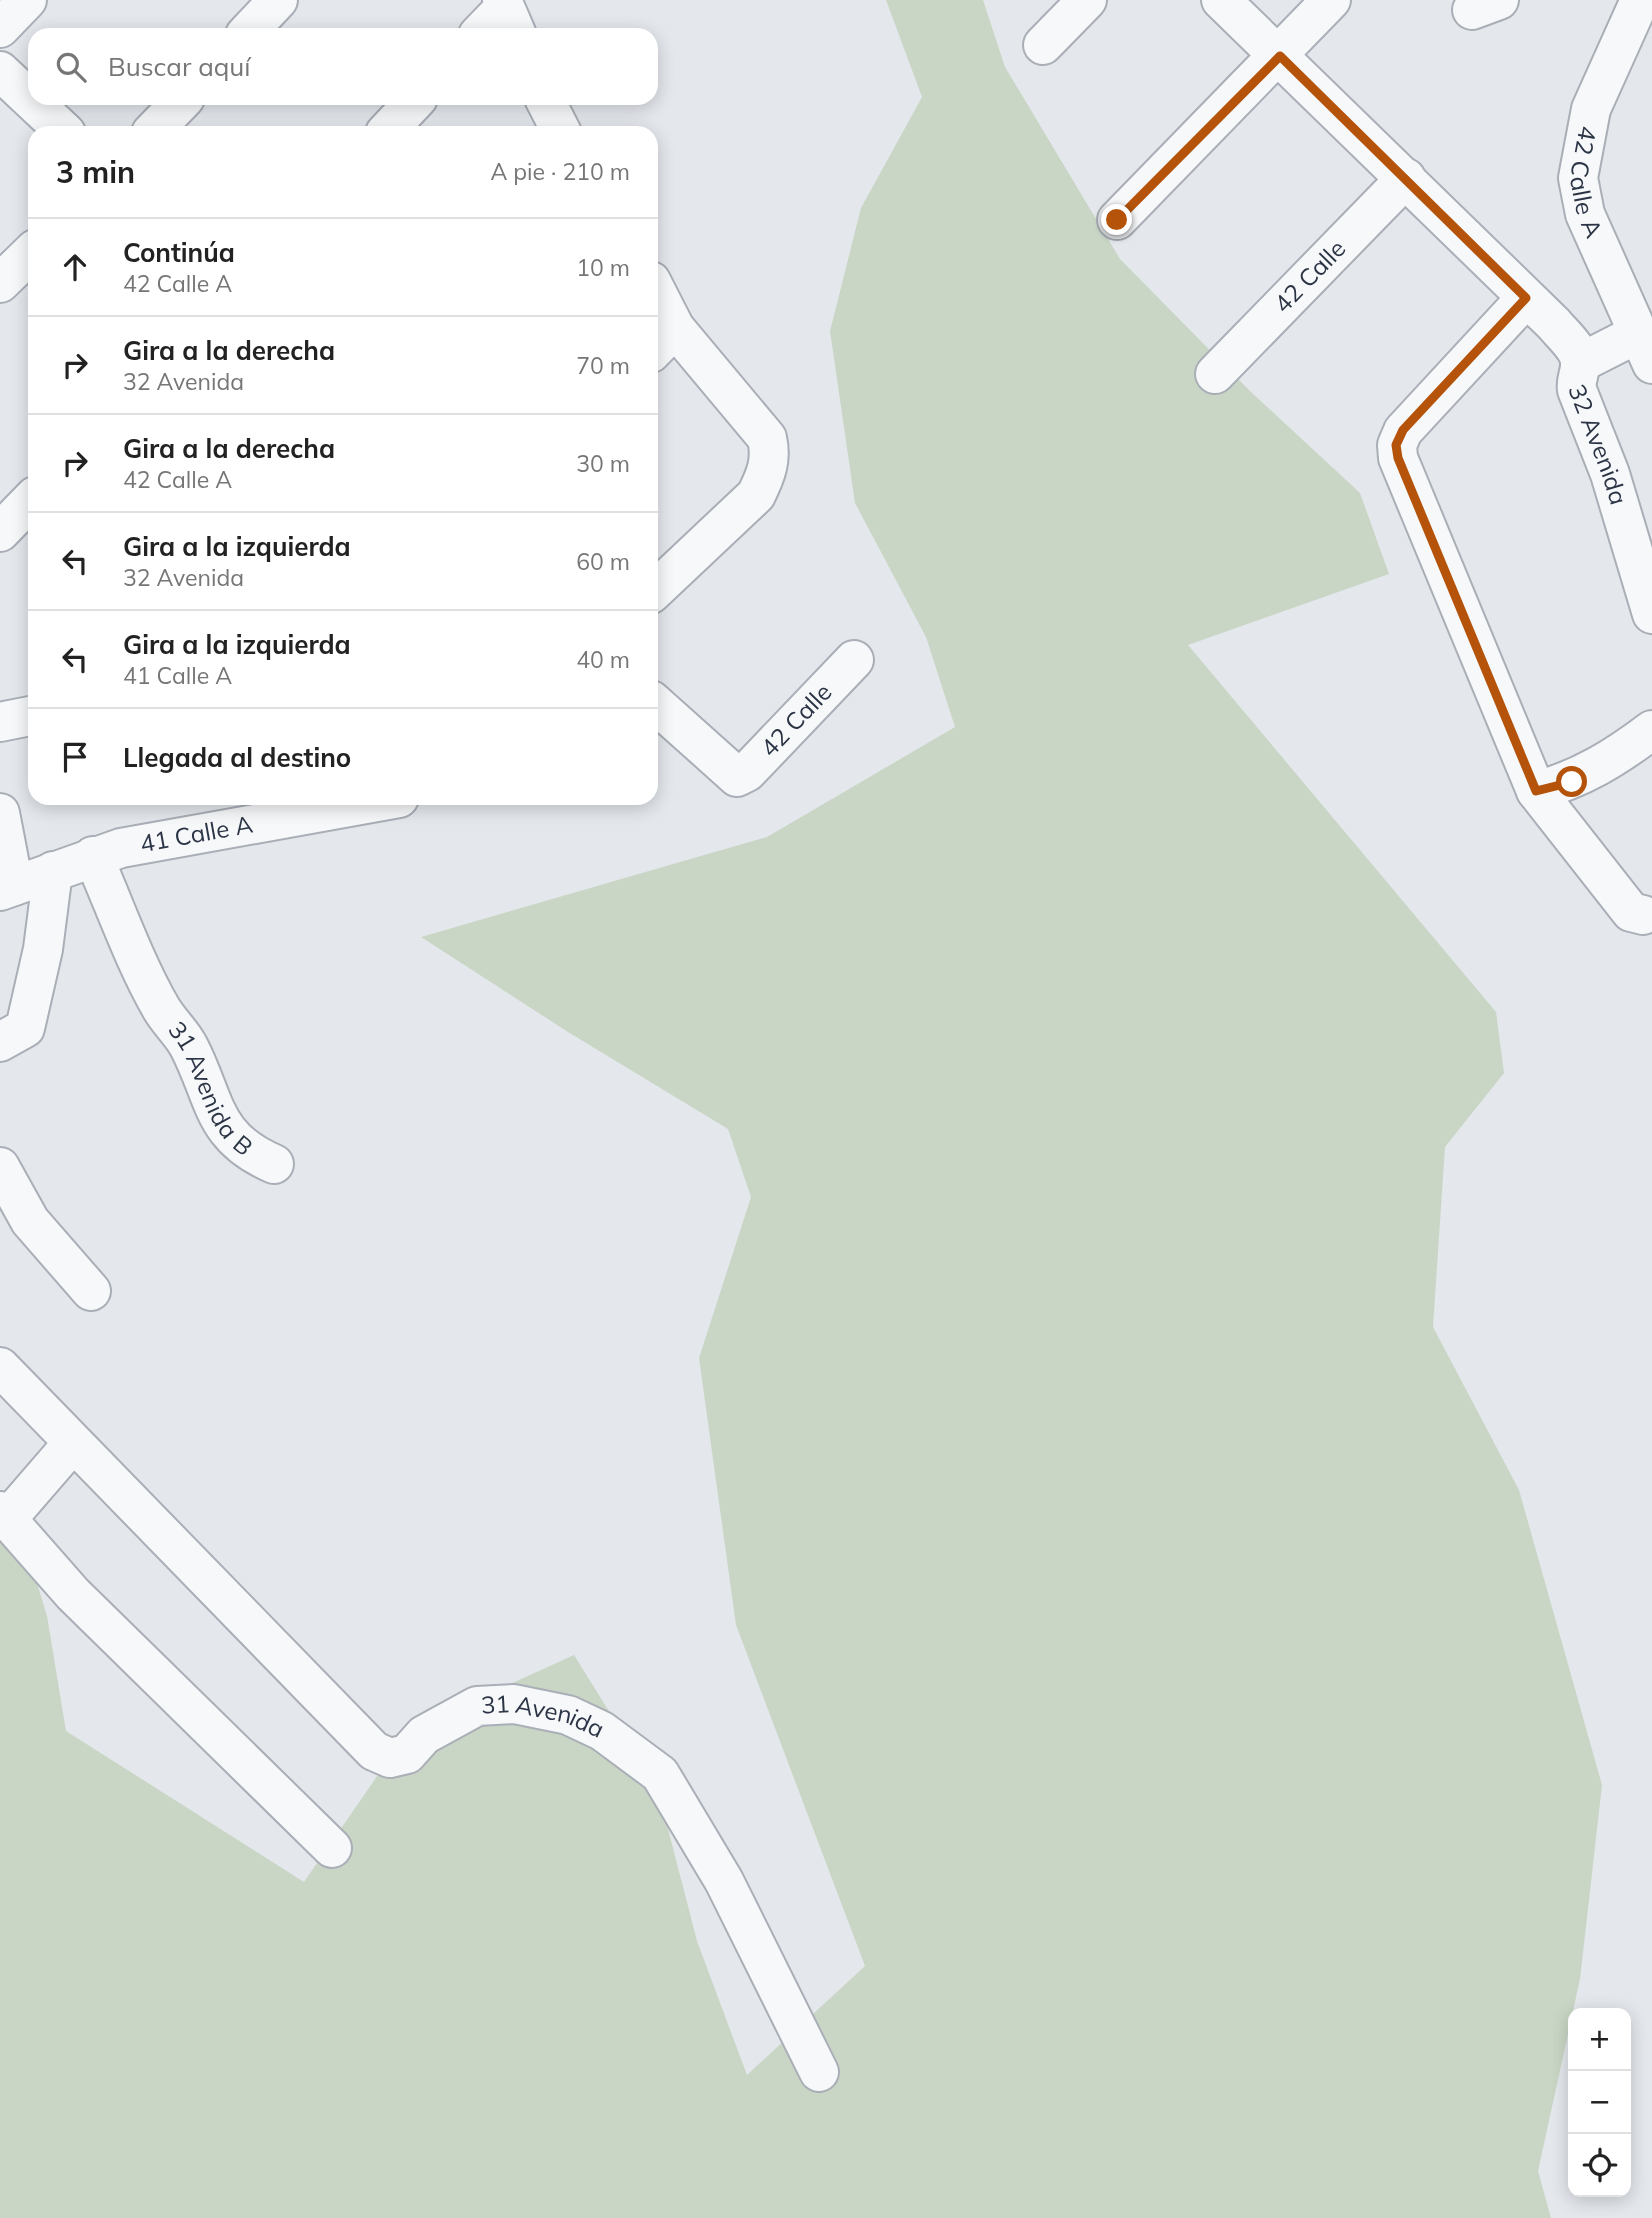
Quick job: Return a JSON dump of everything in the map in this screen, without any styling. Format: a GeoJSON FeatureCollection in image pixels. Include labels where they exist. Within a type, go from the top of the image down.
{"type":"FeatureCollection","features":[{"type":"Feature","properties":{"kind":"street"},"geometry":{"type":"LineString","coordinates":[[0,28],[27,0]]}},
{"type":"Feature","properties":{"kind":"street"},"geometry":{"type":"LineString","coordinates":[[252,28],[278,0]]}},
{"type":"Feature","properties":{"kind":"street"},"geometry":{"type":"LineString","coordinates":[[1043,45],[1087,0]]}},
{"type":"Feature","properties":{"kind":"street","name":"32 Avenida"},"geometry":{"type":"LineString","coordinates":[[1222,0],[1406,178],[1562,333],[1577,352],[1580,363],[1577,390],[1611,474],[1652,614]]}},
{"type":"Feature","properties":{"kind":"street"},"geometry":{"type":"LineString","coordinates":[[1117,220],[1280,56],[1331,0]]}},
{"type":"Feature","properties":{"kind":"street"},"geometry":{"type":"LineString","coordinates":[[1636,10],[1652,55]]}},
{"type":"Feature","properties":{"kind":"street","name":"42 Calle A"},"geometry":{"type":"LineString","coordinates":[[1636,10],[1591,109],[1578,178],[1586,214],[1645,348]]}},
{"type":"Feature","properties":{"kind":"street"},"geometry":{"type":"LineString","coordinates":[[0,71],[28,97]]}},
{"type":"Feature","properties":{"kind":"street"},"geometry":{"type":"LineString","coordinates":[[36,105],[59,126]]}},
{"type":"Feature","properties":{"kind":"street"},"geometry":{"type":"LineString","coordinates":[[158,126],[177,105]]}},
{"type":"Feature","properties":{"kind":"street"},"geometry":{"type":"LineString","coordinates":[[392,126],[411,105]]}},
{"type":"Feature","properties":{"kind":"street"},"geometry":{"type":"LineString","coordinates":[[548,105],[558,126]]}},
{"type":"Feature","properties":{"kind":"street","name":"42 Calle"},"geometry":{"type":"LineString","coordinates":[[1215,374],[1406,178]]}},
{"type":"Feature","properties":{"kind":"street"},"geometry":{"type":"LineString","coordinates":[[0,283],[28,256]]}},
{"type":"Feature","properties":{"kind":"street"},"geometry":{"type":"LineString","coordinates":[[1526,298],[1403,430],[1396,445],[1398,458],[1536,791],[1630,912],[1649,917]]}},
{"type":"Feature","properties":{"kind":"street"},"geometry":{"type":"LineString","coordinates":[[658,316],[663,341],[767,438],[771,455],[766,475],[756,495],[658,587]]}},
{"type":"Feature","properties":{"kind":"street"},"geometry":{"type":"LineString","coordinates":[[1580,363],[1645,348]]}},
{"type":"Feature","properties":{"kind":"street"},"geometry":{"type":"LineString","coordinates":[[0,531],[28,503]]}},
{"type":"Feature","properties":{"kind":"street","name":"42 Calle"},"geometry":{"type":"LineString","coordinates":[[658,706],[737,777],[747,772],[854,660]]}},
{"type":"Feature","properties":{"kind":"street"},"geometry":{"type":"LineString","coordinates":[[0,722],[28,716]]}},
{"type":"Feature","properties":{"kind":"street"},"geometry":{"type":"LineString","coordinates":[[1536,791],[1572,782],[1615,758],[1652,730]]}},
{"type":"Feature","properties":{"kind":"street","name":"41 Calle A"},"geometry":{"type":"LineString","coordinates":[[7,888],[121,848],[360,805]]}},
{"type":"Feature","properties":{"kind":"street"},"geometry":{"type":"LineString","coordinates":[[0,813],[7,888]]}},
{"type":"Feature","properties":{"kind":"street","name":"31 Avenida B"},"geometry":{"type":"LineString","coordinates":[[93,856],[157,1001],[189,1047],[209,1098],[230,1134],[248,1153],[274,1164]]}},
{"type":"Feature","properties":{"kind":"street"},"geometry":{"type":"LineString","coordinates":[[0,1042],[18,1035],[27,1021],[43,949],[53,871]]}},
{"type":"Feature","properties":{"kind":"street"},"geometry":{"type":"LineString","coordinates":[[0,1167],[30,1221],[91,1291]]}},
{"type":"Feature","properties":{"kind":"street","name":"31 Avenida"},"geometry":{"type":"LineString","coordinates":[[0,1367],[72,1444],[146,1514],[374,1751],[390,1758],[407,1754],[424,1735],[477,1706],[514,1704],[568,1715],[602,1731],[660,1774],[724,1881],[819,2072]]}},
{"type":"Feature","properties":{"kind":"street"},"geometry":{"type":"LineString","coordinates":[[72,1444],[4,1514],[74,1594],[332,1848]]}},
{"type":"Feature","properties":{"kind":"green space"},"geometry":{"type":"Polygon","coordinates":[[[886,0],[983,0],[1005,67],[1120,259],[1251,392],[1360,493],[1389,574],[1188,645],[1496,1012],[1504,1073],[1445,1147],[1433,1327],[1519,1490],[1602,1785],[1580,1979],[1574,2008],[1568,2008],[1568,2034],[1538,2171],[1551,2218],[0,2218],[0,1503],[15,1511],[47,1616],[66,1731],[304,1882],[409,1730],[574,1655],[658,1790],[697,1941],[747,2075],[865,1966],[736,1625],[699,1358],[751,1197],[728,1129],[568,1032],[421,937],[767,837],[955,727],[926,637],[855,503],[830,331],[861,208],[922,97],[886,0]]]}},
{"type":"Feature","properties":{"kind":"route"},"geometry":{"type":"LineString","coordinates":[[1117,220],[1280,56],[1526,298],[1403,430],[1396,445],[1398,458],[1536,791],[1572,782]]}}]}
